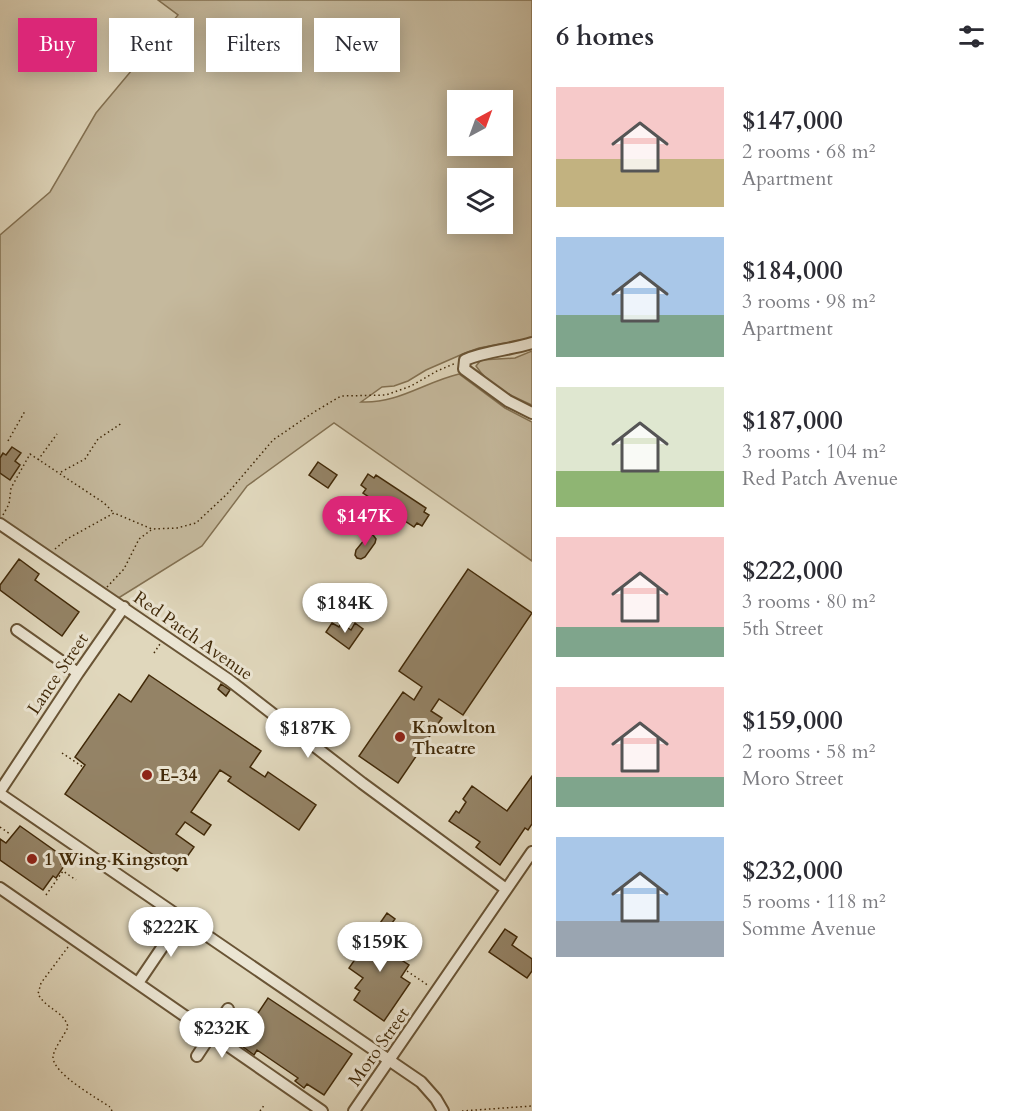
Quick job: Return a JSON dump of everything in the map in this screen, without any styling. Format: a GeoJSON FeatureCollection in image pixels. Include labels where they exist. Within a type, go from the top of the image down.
{"type":"FeatureCollection","features":[{"type":"Feature","properties":{"kind":"street"},"geometry":{"type":"LineString","coordinates":[[532,343],[512,350],[475,355],[465,360],[464,369],[508,401],[532,413]]}},
{"type":"Feature","properties":{"kind":"street","name":"Red Patch Avenue"},"geometry":{"type":"LineString","coordinates":[[0,524],[229,680],[362,783],[506,889]]}},
{"type":"Feature","properties":{"kind":"street","name":"Lance Street"},"geometry":{"type":"LineString","coordinates":[[0,792],[124,607]]}},
{"type":"Feature","properties":{"kind":"street"},"geometry":{"type":"LineString","coordinates":[[17,630],[78,673]]}},
{"type":"Feature","properties":{"kind":"street"},"geometry":{"type":"LineString","coordinates":[[0,792],[390,1061],[429,1090],[443,1111]]}},
{"type":"Feature","properties":{"kind":"street","name":"Moro Street"},"geometry":{"type":"LineString","coordinates":[[354,1111],[532,852]]}},
{"type":"Feature","properties":{"kind":"street"},"geometry":{"type":"LineString","coordinates":[[0,888],[322,1111]]}},
{"type":"Feature","properties":{"kind":"street"},"geometry":{"type":"LineString","coordinates":[[138,983],[182,918]]}},
{"type":"Feature","properties":{"kind":"street"},"geometry":{"type":"LineString","coordinates":[[197,1056],[228,1009]]}},
{"type":"Feature","properties":{"kind":"path"},"geometry":{"type":"LineString","coordinates":[[0,519],[9,504],[11,488],[30,454],[104,503],[114,513],[152,529],[177,528],[196,523],[227,495],[273,440],[340,396],[386,395],[411,386],[437,371],[465,360]]}},
{"type":"Feature","properties":{"kind":"path"},"geometry":{"type":"LineString","coordinates":[[8,441],[25,411]]}},
{"type":"Feature","properties":{"kind":"path"},"geometry":{"type":"LineString","coordinates":[[59,473],[85,459],[98,439],[122,423]]}},
{"type":"Feature","properties":{"kind":"path"},"geometry":{"type":"LineString","coordinates":[[38,460],[57,434]]}},
{"type":"Feature","properties":{"kind":"path"},"geometry":{"type":"LineString","coordinates":[[47,556],[67,540],[114,513]]}},
{"type":"Feature","properties":{"kind":"path"},"geometry":{"type":"LineString","coordinates":[[103,593],[124,570],[139,539],[152,529]]}},
{"type":"Feature","properties":{"kind":"path"},"geometry":{"type":"LineString","coordinates":[[62,753],[83,767]]}},
{"type":"Feature","properties":{"kind":"path"},"geometry":{"type":"LineString","coordinates":[[0,827],[10,834]]}},
{"type":"Feature","properties":{"kind":"path"},"geometry":{"type":"LineString","coordinates":[[46,895],[63,871],[76,880]]}},
{"type":"Feature","properties":{"kind":"path"},"geometry":{"type":"LineString","coordinates":[[74,939],[41,983],[38,994],[43,1003],[66,1019],[68,1027],[53,1055],[54,1063],[65,1076],[110,1107],[112,1111]]}},
{"type":"Feature","properties":{"kind":"path"},"geometry":{"type":"LineString","coordinates":[[407,971],[432,988]]}},
{"type":"Feature","properties":{"kind":"path"},"geometry":{"type":"LineString","coordinates":[[260,1111],[265,1104]]}},
{"type":"Feature","properties":{"kind":"path"},"geometry":{"type":"LineString","coordinates":[[462,1111],[532,1106]]}},
{"type":"Feature","properties":{"kind":"shaded area"},"geometry":{"type":"Polygon","coordinates":[[[158,0],[532,0],[532,338],[479,348],[465,353],[426,370],[408,381],[382,387],[361,402],[387,400],[459,374],[505,408],[532,422],[532,561],[334,423],[247,486],[202,546],[112,602],[0,523],[0,235],[50,192],[96,113],[130,72],[194,72],[194,18],[175,18],[178,15],[158,0]]]}},
{"type":"Feature","properties":{"kind":"shaded area"},"geometry":{"type":"Polygon","coordinates":[[[532,351],[532,405],[494,385],[476,366],[481,360],[515,358],[532,351]]]}},
{"type":"Feature","properties":{"kind":"building"},"geometry":{"type":"Polygon","coordinates":[[[12,447],[21,453],[15,461],[20,465],[10,480],[0,473],[0,458],[3,453],[6,455],[12,447]]]}},
{"type":"Feature","properties":{"kind":"building"},"geometry":{"type":"Polygon","coordinates":[[[318,462],[337,475],[328,488],[309,475],[318,462]]]}},
{"type":"Feature","properties":{"kind":"building"},"geometry":{"type":"Polygon","coordinates":[[[368,474],[374,478],[376,475],[426,508],[424,512],[429,515],[422,526],[417,523],[414,527],[363,493],[366,489],[361,485],[368,474]]]}},
{"type":"Feature","properties":{"kind":"building"},"geometry":{"type":"Polygon","coordinates":[[[369,534],[376,539],[375,543],[365,557],[357,558],[356,550],[369,534]]]}},
{"type":"Feature","properties":{"kind":"building"},"geometry":{"type":"Polygon","coordinates":[[[19,559],[39,574],[35,580],[79,612],[62,636],[0,590],[0,585],[19,559]]]}},
{"type":"Feature","properties":{"kind":"building"},"geometry":{"type":"Polygon","coordinates":[[[468,569],[532,613],[463,715],[439,699],[431,711],[442,718],[398,783],[359,756],[403,692],[414,700],[422,687],[399,671],[468,569]]]}},
{"type":"Feature","properties":{"kind":"building"},"geometry":{"type":"Polygon","coordinates":[[[332,623],[339,627],[341,623],[351,630],[355,623],[363,629],[349,649],[326,632],[332,623]]]}},
{"type":"Feature","properties":{"kind":"building","name":"E-34"},"geometry":{"type":"Polygon","coordinates":[[[149,675],[261,751],[250,767],[265,777],[268,772],[316,805],[299,830],[228,781],[231,777],[220,770],[191,812],[211,825],[204,835],[185,822],[176,834],[194,847],[177,871],[65,794],[85,765],[75,757],[119,694],[131,702],[149,675]]]}},
{"type":"Feature","properties":{"kind":"building"},"geometry":{"type":"Polygon","coordinates":[[[221,684],[230,690],[226,696],[218,689],[221,684]]]}},
{"type":"Feature","properties":{"kind":"building"},"geometry":{"type":"Polygon","coordinates":[[[532,776],[532,824],[528,830],[525,828],[500,865],[476,847],[480,842],[449,821],[456,811],[459,813],[466,802],[463,799],[472,786],[507,811],[532,776]]]}},
{"type":"Feature","properties":{"kind":"building","name":"1 Wing Kingston"},"geometry":{"type":"Polygon","coordinates":[[[20,826],[65,858],[61,864],[64,866],[56,878],[53,876],[43,890],[0,860],[0,839],[6,843],[20,826]]]}},
{"type":"Feature","properties":{"kind":"building"},"geometry":{"type":"Polygon","coordinates":[[[387,913],[395,919],[382,936],[405,951],[400,959],[409,965],[401,977],[410,983],[384,1021],[354,1000],[360,991],[355,988],[363,978],[349,968],[387,913]]]}},
{"type":"Feature","properties":{"kind":"building"},"geometry":{"type":"Polygon","coordinates":[[[505,929],[517,937],[512,945],[532,959],[532,971],[527,978],[489,952],[505,929]]]}},
{"type":"Feature","properties":{"kind":"building"},"geometry":{"type":"Polygon","coordinates":[[[268,998],[352,1054],[324,1095],[307,1084],[304,1088],[295,1081],[298,1078],[257,1050],[254,1055],[242,1046],[244,1042],[240,1040],[268,998]]]}},
{"type":"Feature","properties":{"kind":"place","name":"Knowlton Theatre"},"geometry":{"type":"Point","coordinates":[400,737]}},
{"type":"Feature","properties":{"kind":"place","name":"E-34"},"geometry":{"type":"Point","coordinates":[147,775]}},
{"type":"Feature","properties":{"kind":"place","name":"1 Wing Kingston"},"geometry":{"type":"Point","coordinates":[32,859]}}]}
